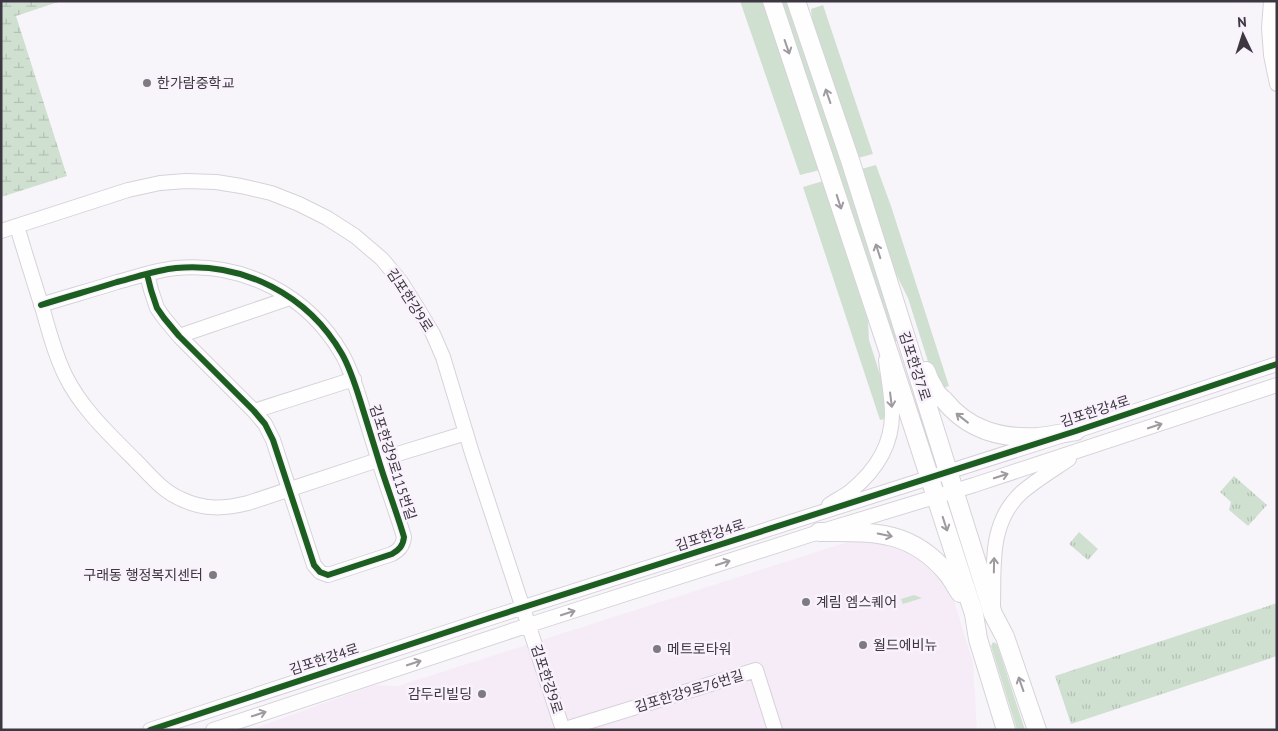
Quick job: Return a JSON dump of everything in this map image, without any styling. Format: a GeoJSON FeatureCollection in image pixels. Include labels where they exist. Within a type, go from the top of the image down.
{"type":"FeatureCollection","features":[{"type":"Feature","properties":{"kind":"main road","name":"김포한강7로"},"geometry":{"type":"LineString","coordinates":[[772,1],[974,614],[978,639],[1006,730]]}},
{"type":"Feature","properties":{"kind":"main road","name":"김포한강7로"},"geometry":{"type":"LineString","coordinates":[[796,1],[850,160],[993,614],[1005,637],[1037,730]]}},
{"type":"Feature","properties":{"kind":"main road"},"geometry":{"type":"LineString","coordinates":[[893,297],[934,390],[963,419],[978,428],[1004,436],[1038,437],[1076,431]]}},
{"type":"Feature","properties":{"kind":"main road"},"geometry":{"type":"LineString","coordinates":[[819,532],[883,534],[914,545],[932,557],[948,574],[974,614]]}},
{"type":"Feature","properties":{"kind":"street"},"geometry":{"type":"LineString","coordinates":[[1271,1],[1269,28],[1271,55],[1277,84]]}},
{"type":"Feature","properties":{"kind":"street","name":"김포한강9로"},"geometry":{"type":"LineString","coordinates":[[1,231],[128,190],[160,183],[186,181],[216,182],[271,193],[299,204],[327,218],[355,236],[382,259],[401,282],[433,334],[443,356],[522,608],[563,730]]}},
{"type":"Feature","properties":{"kind":"street","name":"김포한강9로115번길"},"geometry":{"type":"LineString","coordinates":[[17,226],[55,352],[78,398],[105,430],[159,485],[170,493],[195,504],[213,508],[230,508],[466,433]]}},
{"type":"Feature","properties":{"kind":"street","name":"김포한강9로115번길"},"geometry":{"type":"LineString","coordinates":[[41,305],[147,274],[174,268],[198,267],[221,269],[248,276],[268,284],[290,298],[314,318],[330,336],[343,355],[354,379],[378,460],[404,537],[403,544],[398,550],[328,575],[320,572],[314,565],[274,440],[254,411],[179,336],[164,318],[151,290],[147,274]]}},
{"type":"Feature","properties":{"kind":"street"},"geometry":{"type":"LineString","coordinates":[[179,336],[290,298]]}},
{"type":"Feature","properties":{"kind":"street"},"geometry":{"type":"LineString","coordinates":[[808,517],[851,491],[872,469],[885,449],[890,437],[892,413],[883,334]]}},
{"type":"Feature","properties":{"kind":"street","name":"김포한강4로"},"geometry":{"type":"LineString","coordinates":[[150,730],[522,608],[1076,431],[1277,364]]}},
{"type":"Feature","properties":{"kind":"street"},"geometry":{"type":"LineString","coordinates":[[254,411],[354,379]]}},
{"type":"Feature","properties":{"kind":"street"},"geometry":{"type":"LineString","coordinates":[[213,730],[529,625],[954,491],[1277,385]]}},
{"type":"Feature","properties":{"kind":"street"},"geometry":{"type":"LineString","coordinates":[[993,614],[994,550],[1000,523],[1020,494],[1081,450]]}},
{"type":"Feature","properties":{"kind":"street","name":"김포한강9로76번길"},"geometry":{"type":"LineString","coordinates":[[563,730],[756,670],[774,730]]}},
{"type":"Feature","properties":{"kind":"shaded area"},"geometry":{"type":"Polygon","coordinates":[[[863,537],[874,537],[930,561],[953,597],[973,662],[977,730],[250,730],[374,685],[398,686],[863,537]]]}},
{"type":"Feature","properties":{"kind":"green space"},"geometry":{"type":"Polygon","coordinates":[[[1,1],[61,1],[16,16],[67,176],[1,197],[1,1]]]}},
{"type":"Feature","properties":{"kind":"green space"},"geometry":{"type":"Polygon","coordinates":[[[740,1],[762,1],[820,170],[800,175],[740,1]]]}},
{"type":"Feature","properties":{"kind":"green space"},"geometry":{"type":"Polygon","coordinates":[[[779,1],[787,1],[898,339],[895,342],[892,342],[779,1]]]}},
{"type":"Feature","properties":{"kind":"green space"},"geometry":{"type":"Polygon","coordinates":[[[823,5],[873,154],[858,158],[813,30],[811,9],[823,5]]]}},
{"type":"Feature","properties":{"kind":"green space"},"geometry":{"type":"Polygon","coordinates":[[[876,165],[949,386],[940,389],[931,371],[908,298],[893,268],[861,169],[876,165]]]}},
{"type":"Feature","properties":{"kind":"green space"},"geometry":{"type":"Polygon","coordinates":[[[823,181],[868,321],[869,340],[884,387],[886,401],[884,419],[880,420],[803,187],[823,181]]]}},
{"type":"Feature","properties":{"kind":"green space"},"geometry":{"type":"Polygon","coordinates":[[[1234,476],[1267,505],[1248,526],[1229,510],[1231,502],[1220,492],[1234,476]]]}},
{"type":"Feature","properties":{"kind":"green space"},"geometry":{"type":"Polygon","coordinates":[[[1079,532],[1098,549],[1088,560],[1069,544],[1079,532]]]}},
{"type":"Feature","properties":{"kind":"green space"},"geometry":{"type":"Polygon","coordinates":[[[914,595],[922,598],[903,604],[901,599],[914,595]]]}},
{"type":"Feature","properties":{"kind":"green space"},"geometry":{"type":"Polygon","coordinates":[[[1277,603],[1277,656],[1071,724],[1055,676],[1277,603]]]}},
{"type":"Feature","properties":{"kind":"green space"},"geometry":{"type":"Polygon","coordinates":[[[993,642],[997,644],[1025,730],[1017,730],[991,646],[993,642]]]}},
{"type":"Feature","properties":{"kind":"cycle path"},"geometry":{"type":"LineString","coordinates":[[41,305],[146,274],[176,268],[226,271],[249,277],[272,287],[292,299],[328,333],[350,370],[404,537],[399,549],[392,554],[328,575],[320,572],[314,565],[273,440],[265,424],[179,336],[164,318],[157,308],[147,274]]}},
{"type":"Feature","properties":{"kind":"cycle path"},"geometry":{"type":"LineString","coordinates":[[150,730],[493,617],[1076,431],[1277,364]]}},
{"type":"Feature","properties":{"kind":"place","name":"한가람중학교"},"geometry":{"type":"Point","coordinates":[147,83]}},
{"type":"Feature","properties":{"kind":"place","name":"구래동 행정복지센터"},"geometry":{"type":"Point","coordinates":[213,575]}},
{"type":"Feature","properties":{"kind":"place","name":"계림 엠스퀘어"},"geometry":{"type":"Point","coordinates":[806,602]}},
{"type":"Feature","properties":{"kind":"place","name":"월드에비뉴"},"geometry":{"type":"Point","coordinates":[863,645]}},
{"type":"Feature","properties":{"kind":"place","name":"메트로타워"},"geometry":{"type":"Point","coordinates":[657,649]}},
{"type":"Feature","properties":{"kind":"place","name":"감두리빌딩"},"geometry":{"type":"Point","coordinates":[482,694]}}]}
